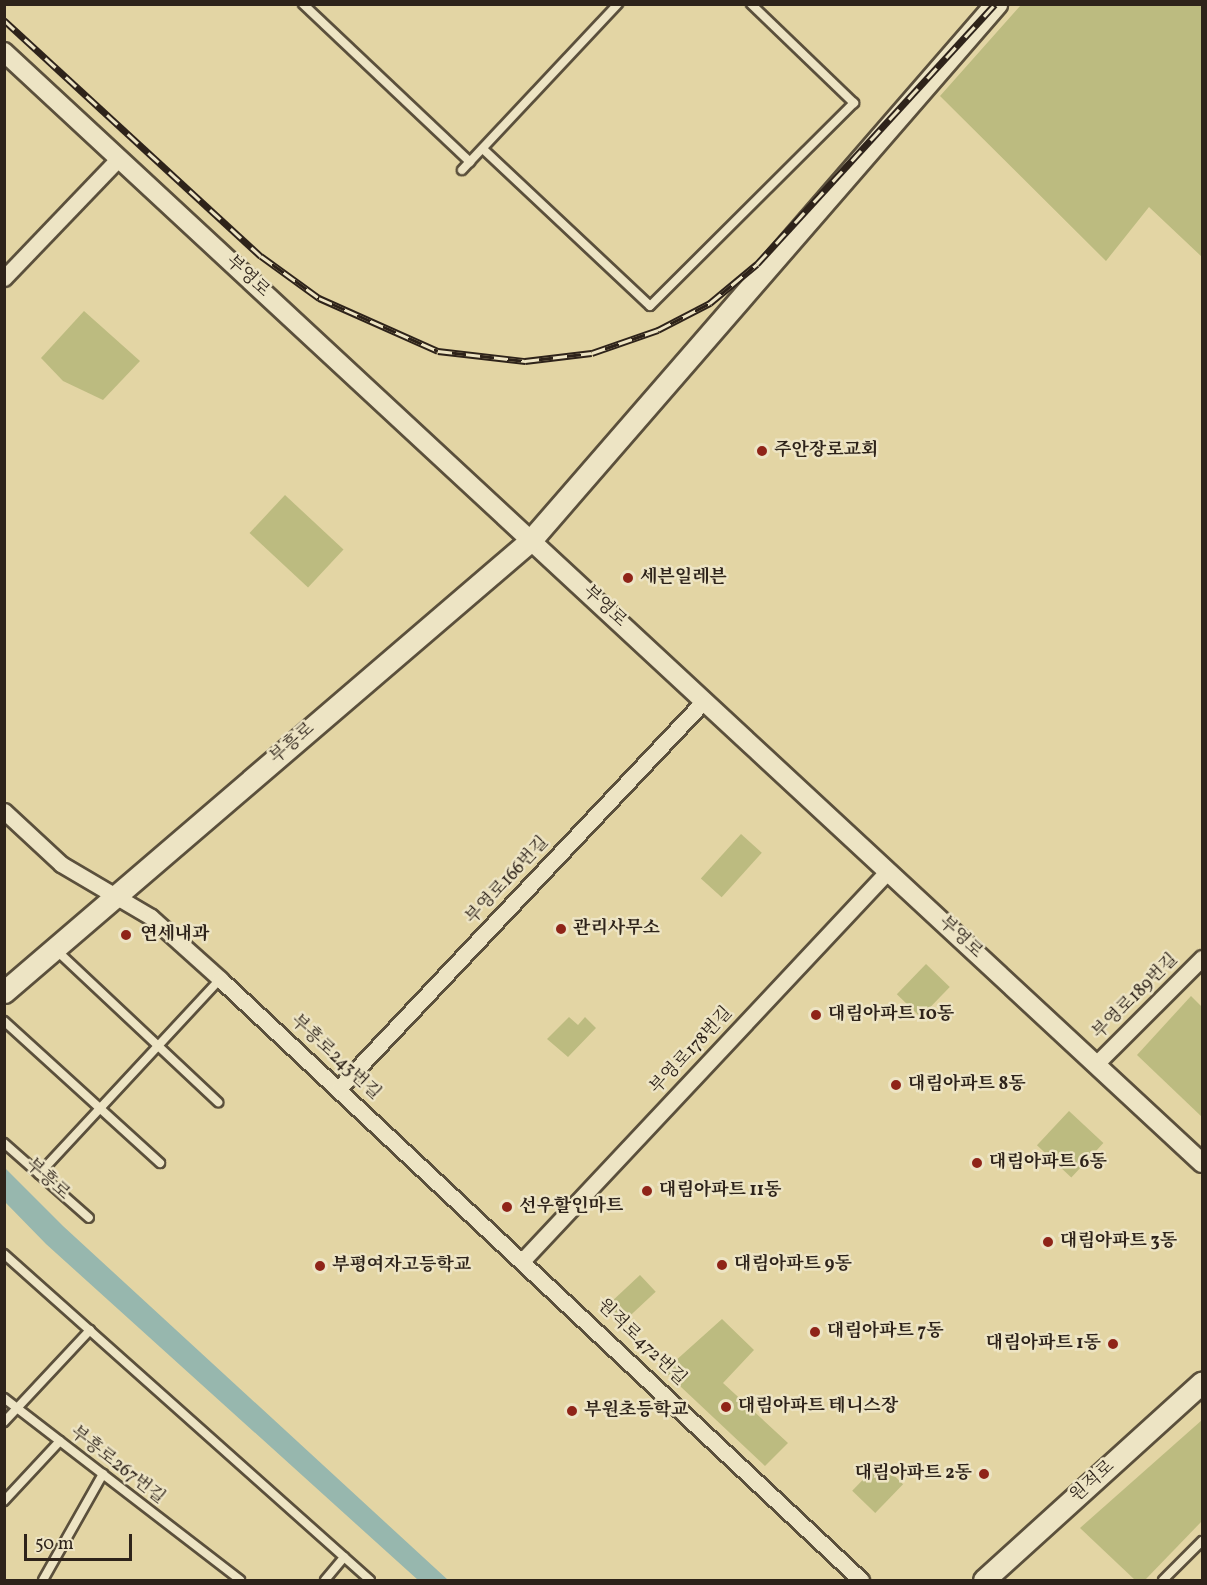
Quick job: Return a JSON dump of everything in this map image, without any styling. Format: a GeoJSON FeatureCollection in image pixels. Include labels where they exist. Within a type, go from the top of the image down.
{"type":"FeatureCollection","features":[{"type":"Feature","properties":{"kind":"main road","name":"부흥로"},"geometry":{"type":"LineString","coordinates":[[4,992],[531,540],[996,4]]}},
{"type":"Feature","properties":{"kind":"main road","name":"원적로"},"geometry":{"type":"LineString","coordinates":[[984,1581],[1203,1382]]}},
{"type":"Feature","properties":{"kind":"street","name":"부영로"},"geometry":{"type":"LineString","coordinates":[[4,52],[1203,1162]]}},
{"type":"Feature","properties":{"kind":"street"},"geometry":{"type":"LineString","coordinates":[[4,278],[119,158]]}},
{"type":"Feature","properties":{"kind":"street","name":"부영로166번길"},"geometry":{"type":"LineString","coordinates":[[339,1088],[704,701]]}},
{"type":"Feature","properties":{"kind":"street","name":"부흥로243번길"},"geometry":{"type":"LineString","coordinates":[[4,811],[61,864],[112,898],[151,917],[524,1259]]}},
{"type":"Feature","properties":{"kind":"street","name":"부영로178번길"},"geometry":{"type":"LineString","coordinates":[[524,1259],[888,871]]}},
{"type":"Feature","properties":{"kind":"street","name":"부영로189번길"},"geometry":{"type":"LineString","coordinates":[[1096,1064],[1203,958]]}},
{"type":"Feature","properties":{"kind":"street","name":"원적로472번길"},"geometry":{"type":"LineString","coordinates":[[524,1259],[861,1581]]}},
{"type":"Feature","properties":{"kind":"lane"},"geometry":{"type":"LineString","coordinates":[[303,4],[470,162]]}},
{"type":"Feature","properties":{"kind":"lane"},"geometry":{"type":"LineString","coordinates":[[462,170],[618,4]]}},
{"type":"Feature","properties":{"kind":"lane"},"geometry":{"type":"LineString","coordinates":[[483,149],[650,306],[854,103],[751,4]]}},
{"type":"Feature","properties":{"kind":"lane"},"geometry":{"type":"LineString","coordinates":[[55,949],[218,1101]]}},
{"type":"Feature","properties":{"kind":"lane"},"geometry":{"type":"LineString","coordinates":[[39,1174],[220,979]]}},
{"type":"Feature","properties":{"kind":"lane"},"geometry":{"type":"LineString","coordinates":[[4,1022],[160,1163]]}},
{"type":"Feature","properties":{"kind":"lane","name":"부흥로"},"geometry":{"type":"LineString","coordinates":[[4,1143],[89,1218]]}},
{"type":"Feature","properties":{"kind":"lane"},"geometry":{"type":"LineString","coordinates":[[4,1254],[370,1581]]}},
{"type":"Feature","properties":{"kind":"lane"},"geometry":{"type":"LineString","coordinates":[[4,1422],[90,1330]]}},
{"type":"Feature","properties":{"kind":"lane","name":"부흥로267번길"},"geometry":{"type":"LineString","coordinates":[[4,1398],[240,1581]]}},
{"type":"Feature","properties":{"kind":"lane"},"geometry":{"type":"LineString","coordinates":[[4,1501],[60,1441]]}},
{"type":"Feature","properties":{"kind":"lane"},"geometry":{"type":"LineString","coordinates":[[43,1581],[103,1474]]}},
{"type":"Feature","properties":{"kind":"lane"},"geometry":{"type":"LineString","coordinates":[[1162,1581],[1203,1541]]}},
{"type":"Feature","properties":{"kind":"lane"},"geometry":{"type":"LineString","coordinates":[[325,1581],[344,1557]]}},
{"type":"Feature","properties":{"kind":"shaded area"},"geometry":{"type":"Polygon","coordinates":[[[1021,5],[1202,5],[1202,257],[1149,207],[1106,261],[940,96],[1021,5]]]}},
{"type":"Feature","properties":{"kind":"shaded area"},"geometry":{"type":"Polygon","coordinates":[[[84,311],[140,361],[103,400],[63,381],[41,358],[84,311]]]}},
{"type":"Feature","properties":{"kind":"shaded area"},"geometry":{"type":"Polygon","coordinates":[[[285,495],[344,550],[308,588],[250,533],[285,495]]]}},
{"type":"Feature","properties":{"kind":"shaded area"},"geometry":{"type":"Polygon","coordinates":[[[741,834],[762,853],[722,897],[701,879],[741,834]]]}},
{"type":"Feature","properties":{"kind":"shaded area"},"geometry":{"type":"Polygon","coordinates":[[[926,964],[950,987],[921,1017],[897,994],[926,964]]]}},
{"type":"Feature","properties":{"kind":"shaded area"},"geometry":{"type":"Polygon","coordinates":[[[1191,996],[1202,1007],[1202,1117],[1137,1055],[1191,996]]]}},
{"type":"Feature","properties":{"kind":"shaded area"},"geometry":{"type":"Polygon","coordinates":[[[569,1017],[578,1025],[585,1017],[596,1028],[568,1057],[547,1039],[569,1017]]]}},
{"type":"Feature","properties":{"kind":"shaded area"},"geometry":{"type":"Polygon","coordinates":[[[1069,1111],[1103,1143],[1071,1177],[1037,1145],[1069,1111]]]}},
{"type":"Feature","properties":{"kind":"shaded area"},"geometry":{"type":"Polygon","coordinates":[[[640,1275],[656,1292],[623,1323],[607,1306],[640,1275]]]}},
{"type":"Feature","properties":{"kind":"shaded area","name":"대림아파트 테니스장"},"geometry":{"type":"Polygon","coordinates":[[[722,1319],[754,1350],[723,1383],[788,1443],[765,1466],[664,1371],[722,1319]]]}},
{"type":"Feature","properties":{"kind":"shaded area"},"geometry":{"type":"Polygon","coordinates":[[[1202,1420],[1202,1521],[1145,1580],[1135,1580],[1080,1528],[1202,1420]]]}},
{"type":"Feature","properties":{"kind":"shaded area"},"geometry":{"type":"Polygon","coordinates":[[[880,1462],[903,1484],[875,1513],[852,1491],[880,1462]]]}},
{"type":"Feature","properties":{"kind":"water"},"geometry":{"type":"Polygon","coordinates":[[[5,1168],[63,1226],[448,1580],[418,1580],[46,1244],[5,1202],[5,1168]]]}},
{"type":"Feature","properties":{"kind":"railway"},"geometry":{"type":"LineString","coordinates":[[4,20],[261,256],[319,298],[438,351],[525,361],[592,353],[658,330],[710,303],[757,264],[995,4]]}},
{"type":"Feature","properties":{"kind":"place","name":"주안장로교회"},"geometry":{"type":"Point","coordinates":[762,451]}},
{"type":"Feature","properties":{"kind":"place","name":"세븐일레븐"},"geometry":{"type":"Point","coordinates":[628,578]}},
{"type":"Feature","properties":{"kind":"place","name":"관리사무소"},"geometry":{"type":"Point","coordinates":[561,929]}},
{"type":"Feature","properties":{"kind":"place","name":"연세내과"},"geometry":{"type":"Point","coordinates":[126,935]}},
{"type":"Feature","properties":{"kind":"place","name":"대림아파트 10동"},"geometry":{"type":"Point","coordinates":[816,1015]}},
{"type":"Feature","properties":{"kind":"place","name":"대림아파트 8동"},"geometry":{"type":"Point","coordinates":[896,1085]}},
{"type":"Feature","properties":{"kind":"place","name":"대림아파트 6동"},"geometry":{"type":"Point","coordinates":[977,1163]}},
{"type":"Feature","properties":{"kind":"place","name":"대림아파트 11동"},"geometry":{"type":"Point","coordinates":[647,1191]}},
{"type":"Feature","properties":{"kind":"place","name":"선우할인마트"},"geometry":{"type":"Point","coordinates":[507,1207]}},
{"type":"Feature","properties":{"kind":"place","name":"대림아파트 3동"},"geometry":{"type":"Point","coordinates":[1048,1242]}},
{"type":"Feature","properties":{"kind":"place","name":"대림아파트 9동"},"geometry":{"type":"Point","coordinates":[722,1265]}},
{"type":"Feature","properties":{"kind":"place","name":"부평여자고등학교"},"geometry":{"type":"Point","coordinates":[320,1266]}},
{"type":"Feature","properties":{"kind":"place","name":"대림아파트 7동"},"geometry":{"type":"Point","coordinates":[815,1332]}},
{"type":"Feature","properties":{"kind":"place","name":"대림아파트 1동"},"geometry":{"type":"Point","coordinates":[1113,1344]}},
{"type":"Feature","properties":{"kind":"place","name":"대림아파트 테니스장"},"geometry":{"type":"Point","coordinates":[726,1407]}},
{"type":"Feature","properties":{"kind":"place","name":"부원초등학교"},"geometry":{"type":"Point","coordinates":[572,1411]}},
{"type":"Feature","properties":{"kind":"place","name":"대림아파트 2동"},"geometry":{"type":"Point","coordinates":[984,1474]}}]}
